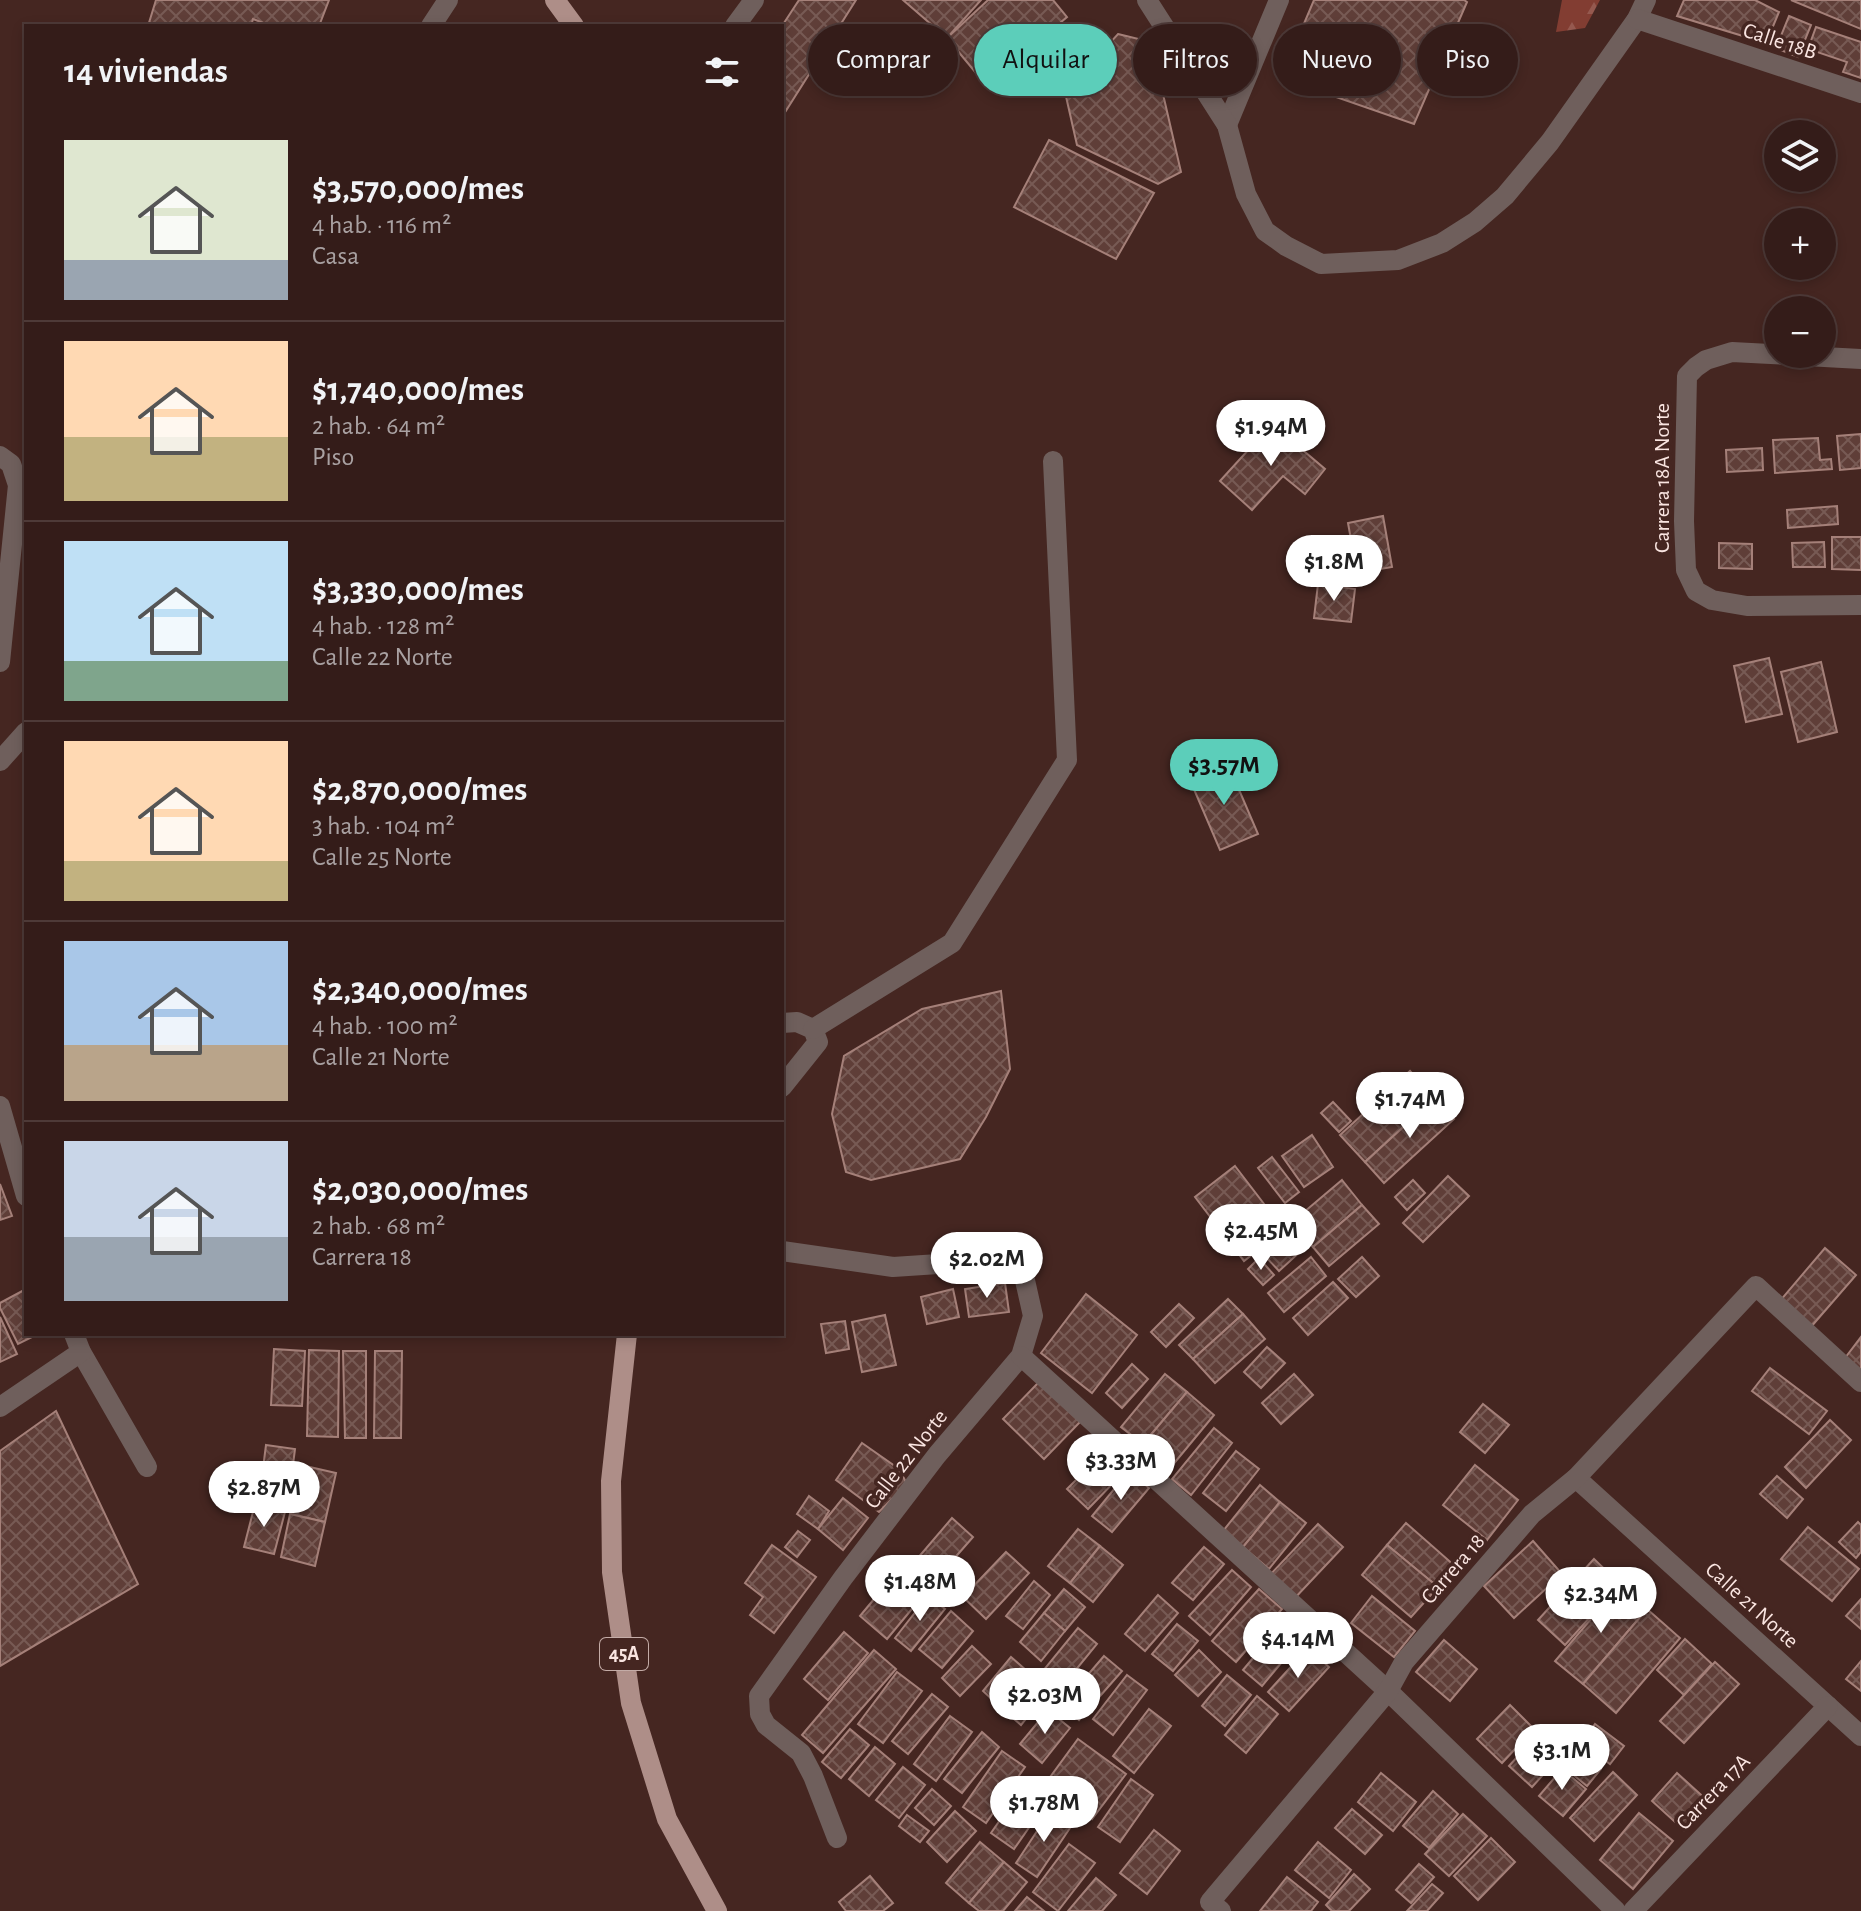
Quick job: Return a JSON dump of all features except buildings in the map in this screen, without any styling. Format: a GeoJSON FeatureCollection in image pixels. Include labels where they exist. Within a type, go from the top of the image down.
{"type":"FeatureCollection","features":[{"type":"Feature","properties":{"kind":"main road"},"geometry":{"type":"LineString","coordinates":[[555,0],[573,24]]}},
{"type":"Feature","properties":{"kind":"main road","name":"45A"},"geometry":{"type":"LineString","coordinates":[[627,1336],[611,1481],[612,1572],[631,1703],[667,1819],[717,1911]]}},
{"type":"Feature","properties":{"kind":"street"},"geometry":{"type":"LineString","coordinates":[[432,24],[448,0]]}},
{"type":"Feature","properties":{"kind":"street"},"geometry":{"type":"LineString","coordinates":[[736,24],[754,0]]}},
{"type":"Feature","properties":{"kind":"street"},"geometry":{"type":"LineString","coordinates":[[1147,0],[1227,125],[1246,194],[1265,231],[1321,264],[1398,260],[1442,243],[1475,222],[1505,196],[1550,142],[1642,10]]}},
{"type":"Feature","properties":{"kind":"street"},"geometry":{"type":"LineString","coordinates":[[1227,125],[1279,0]]}},
{"type":"Feature","properties":{"kind":"street","name":"Calle 18B"},"geometry":{"type":"LineString","coordinates":[[1642,10],[1861,93]]}},
{"type":"Feature","properties":{"kind":"street","name":"Carrera 18A Norte"},"geometry":{"type":"LineString","coordinates":[[1861,359],[1732,352],[1706,360],[1696,367],[1687,376],[1683,501],[1686,570],[1696,591],[1712,600],[1747,606],[1861,605]]}},
{"type":"Feature","properties":{"kind":"street"},"geometry":{"type":"LineString","coordinates":[[0,456],[11,464],[18,485],[0,662]]}},
{"type":"Feature","properties":{"kind":"street"},"geometry":{"type":"LineString","coordinates":[[813,1029],[952,943],[1067,760],[1053,461]]}},
{"type":"Feature","properties":{"kind":"street"},"geometry":{"type":"LineString","coordinates":[[0,761],[24,734]]}},
{"type":"Feature","properties":{"kind":"street"},"geometry":{"type":"LineString","coordinates":[[784,1023],[797,1022],[813,1029],[818,1042],[784,1084]]}},
{"type":"Feature","properties":{"kind":"street"},"geometry":{"type":"LineString","coordinates":[[0,1106],[24,1189]]}},
{"type":"Feature","properties":{"kind":"street","name":"Calle 22 Norte"},"geometry":{"type":"LineString","coordinates":[[784,1251],[893,1267],[999,1260],[1024,1276],[1033,1316],[1021,1356],[937,1455],[843,1578],[759,1696],[760,1714],[766,1725],[801,1753],[837,1838]]}},
{"type":"Feature","properties":{"kind":"street","name":"Carrera 18"},"geometry":{"type":"LineString","coordinates":[[1215,1906],[1388,1691],[1404,1662],[1532,1514],[1576,1478],[1756,1286],[1861,1382]]}},
{"type":"Feature","properties":{"kind":"street"},"geometry":{"type":"LineString","coordinates":[[0,1407],[78,1343],[147,1467]]}},
{"type":"Feature","properties":{"kind":"street"},"geometry":{"type":"LineString","coordinates":[[1021,1356],[1388,1691],[1616,1911]]}},
{"type":"Feature","properties":{"kind":"street","name":"Calle 21 Norte"},"geometry":{"type":"LineString","coordinates":[[1576,1478],[1861,1736]]}},
{"type":"Feature","properties":{"kind":"street","name":"Carrera 17A"},"geometry":{"type":"LineString","coordinates":[[1633,1911],[1828,1706]]}},
{"type":"Feature","properties":{"kind":"green space"},"geometry":{"type":"Polygon","coordinates":[[[1562,0],[1600,0],[1585,28],[1556,32],[1562,0]]]}}]}
